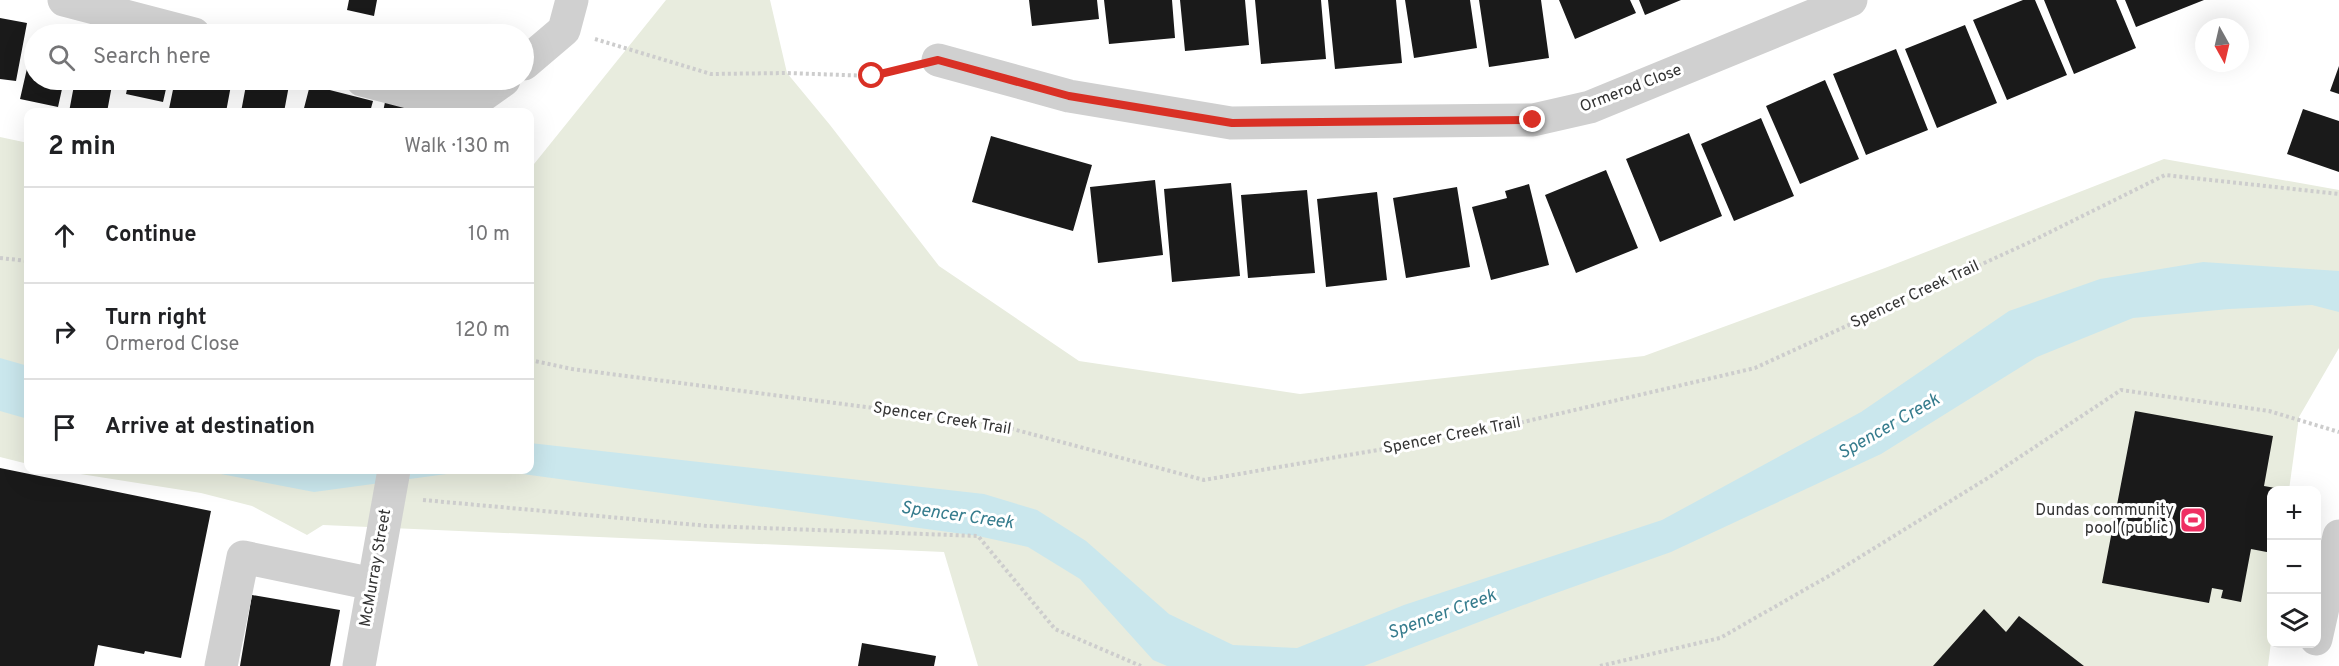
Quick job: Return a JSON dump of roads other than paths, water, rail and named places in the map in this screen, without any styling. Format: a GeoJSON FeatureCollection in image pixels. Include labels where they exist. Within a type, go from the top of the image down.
{"type":"FeatureCollection","features":[{"type":"Feature","properties":{"kind":"street"},"geometry":{"type":"LineString","coordinates":[[64,0],[156,24]]}},
{"type":"Feature","properties":{"kind":"street","name":"Ormerod Close"},"geometry":{"type":"LineString","coordinates":[[938,60],[1069,96],[1232,123],[1533,120],[1590,107],[1851,0]]}},
{"type":"Feature","properties":{"kind":"street"},"geometry":{"type":"LineString","coordinates":[[534,53],[568,15]]}},
{"type":"Feature","properties":{"kind":"street"},"geometry":{"type":"LineString","coordinates":[[396,90],[458,108]]}},
{"type":"Feature","properties":{"kind":"street"},"geometry":{"type":"LineString","coordinates":[[468,108],[491,90]]}},
{"type":"Feature","properties":{"kind":"street","name":"McMurray Street"},"geometry":{"type":"LineString","coordinates":[[359,666],[389,496]]}},
{"type":"Feature","properties":{"kind":"street"},"geometry":{"type":"LineString","coordinates":[[2321,617],[2339,536]]}},
{"type":"Feature","properties":{"kind":"street"},"geometry":{"type":"LineString","coordinates":[[221,666],[243,557],[373,584]]}},
{"type":"Feature","properties":{"kind":"street"},"geometry":{"type":"LineString","coordinates":[[2311,666],[2315,648]]}},
{"type":"Feature","properties":{"kind":"water","name":"Spencer Creek"},"geometry":{"type":"Polygon","coordinates":[[[2203,262],[2339,271],[2339,312],[2312,305],[2229,309],[2133,318],[2037,357],[1881,454],[1671,552],[1364,666],[1167,666],[1153,660],[1080,579],[1028,547],[978,536],[522,474],[534,474],[534,443],[984,494],[1037,510],[1086,541],[1169,614],[1233,645],[1297,648],[1404,605],[1662,520],[1861,412],[2009,311],[2100,279],[2203,262]]]}},
{"type":"Feature","properties":{"kind":"water"},"geometry":{"type":"Polygon","coordinates":[[[0,358],[24,365],[24,418],[0,411],[0,358]]]}},
{"type":"Feature","properties":{"kind":"water"},"geometry":{"type":"Polygon","coordinates":[[[221,474],[447,474],[314,492],[221,474]]]}},
{"type":"Feature","properties":{"kind":"place","name":"Dundas community pool (public)"},"geometry":{"type":"Point","coordinates":[2193,520]}}]}
